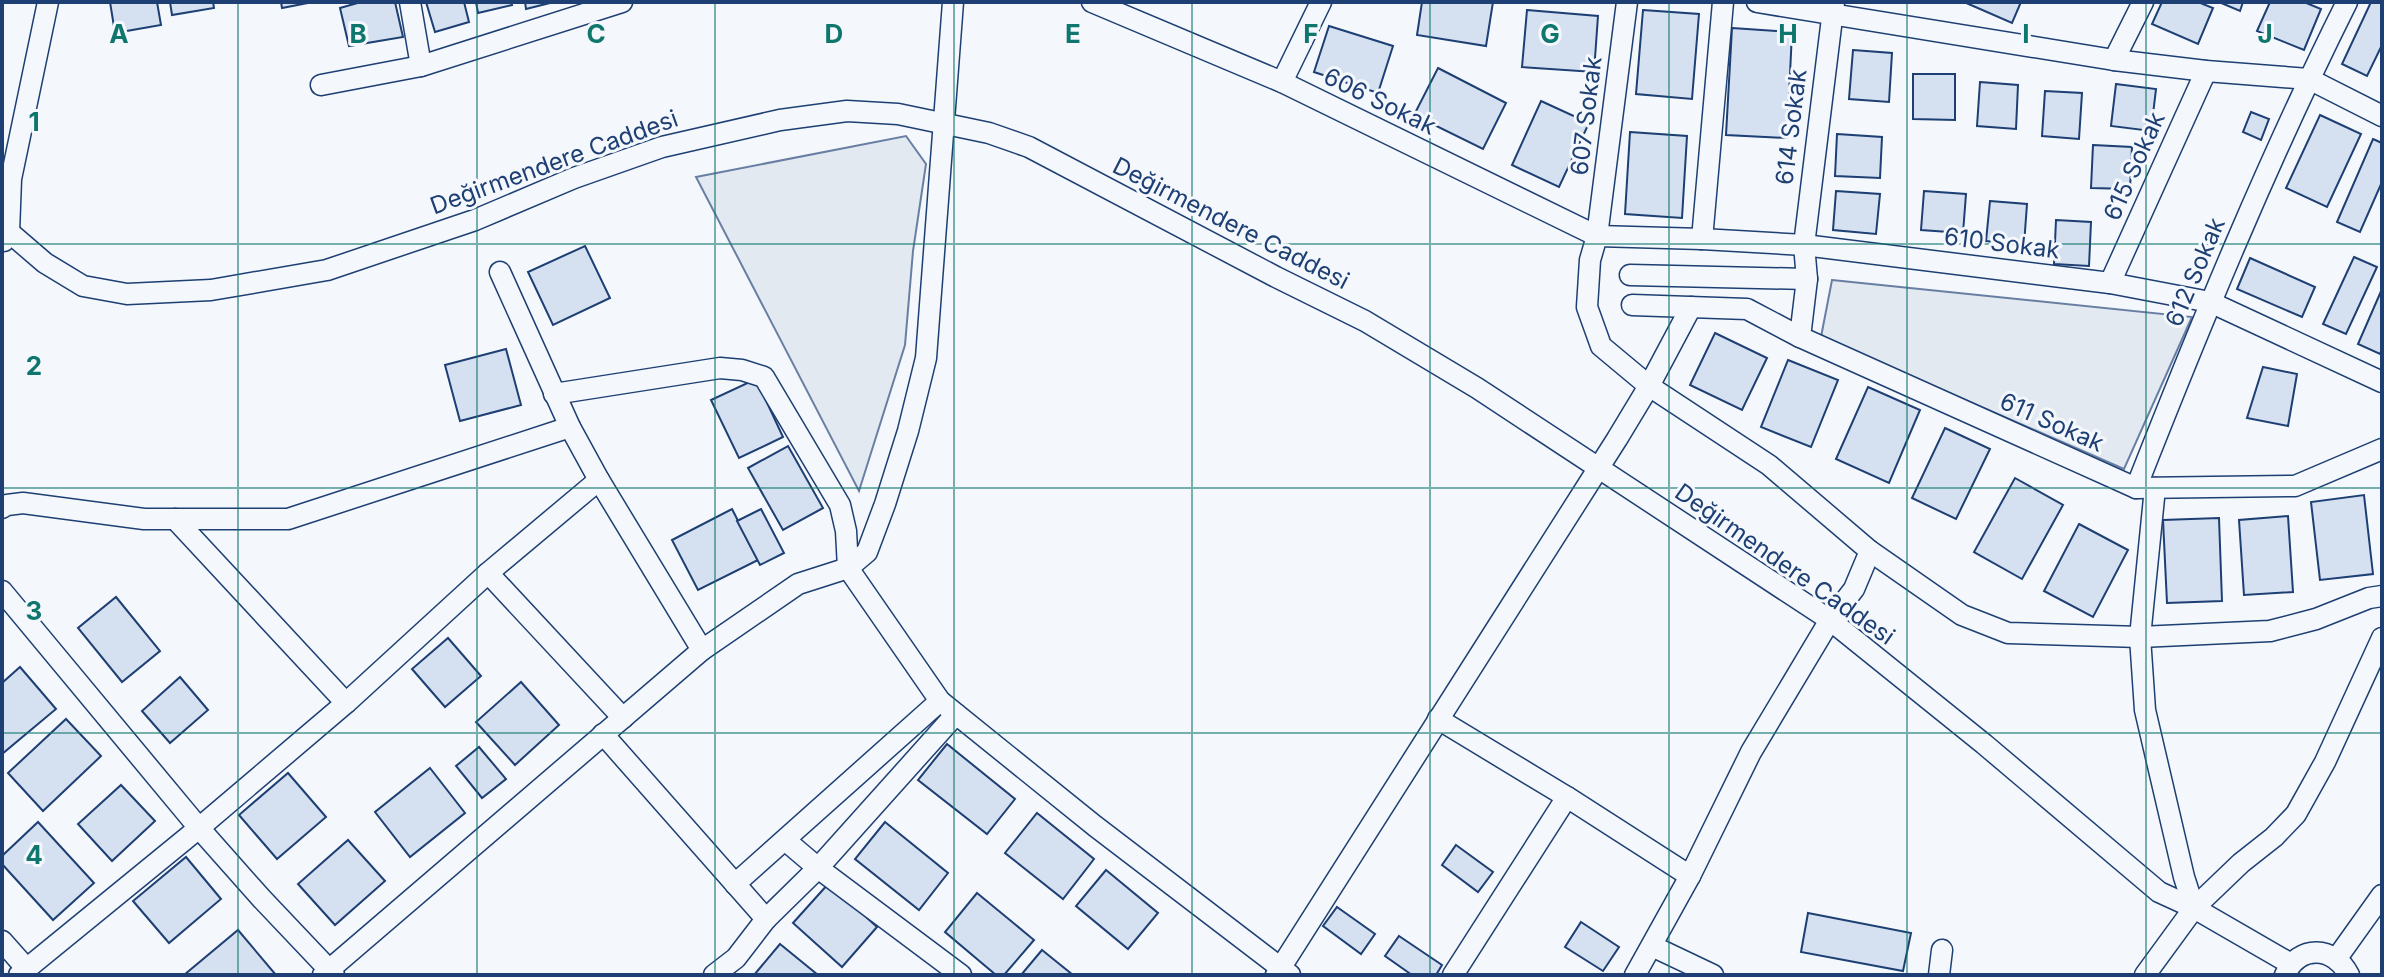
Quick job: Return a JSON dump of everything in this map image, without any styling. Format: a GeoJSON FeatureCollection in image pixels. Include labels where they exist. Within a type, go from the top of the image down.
{"type":"FeatureCollection","features":[{"type":"Feature","properties":{"kind":"street"},"geometry":{"type":"LineString","coordinates":[[4,234],[11,179],[48,2]]}},
{"type":"Feature","properties":{"kind":"street"},"geometry":{"type":"LineString","coordinates":[[410,2],[421,66]]}},
{"type":"Feature","properties":{"kind":"street"},"geometry":{"type":"LineString","coordinates":[[321,85],[421,66],[622,2]]}},
{"type":"Feature","properties":{"kind":"street"},"geometry":{"type":"LineString","coordinates":[[2,591],[199,828],[329,973],[702,650],[798,584],[848,568],[867,552],[908,431],[926,358],[953,2]]}},
{"type":"Feature","properties":{"kind":"street","name":"606 Sokak"},"geometry":{"type":"LineString","coordinates":[[1092,2],[1282,82],[1597,236]]}},
{"type":"Feature","properties":{"kind":"street"},"geometry":{"type":"LineString","coordinates":[[1282,82],[1321,2]]}},
{"type":"Feature","properties":{"kind":"street","name":"607 Sokak"},"geometry":{"type":"LineString","coordinates":[[1627,2],[1597,236],[1590,260],[1587,307],[1601,346],[1649,386],[1769,465],[1870,551],[1962,615],[2008,633],[2140,637],[2270,631],[2382,596]]}},
{"type":"Feature","properties":{"kind":"street"},"geometry":{"type":"LineString","coordinates":[[1702,239],[1723,2]]}},
{"type":"Feature","properties":{"kind":"street"},"geometry":{"type":"LineString","coordinates":[[1757,2],[1832,9],[2114,60],[2309,79],[2382,116]]}},
{"type":"Feature","properties":{"kind":"street"},"geometry":{"type":"LineString","coordinates":[[2114,60],[2143,2]]}},
{"type":"Feature","properties":{"kind":"street","name":"612 Sokak"},"geometry":{"type":"LineString","coordinates":[[2194,908],[2145,710],[2140,637],[2145,488],[2210,302],[2309,79],[2347,2]]}},
{"type":"Feature","properties":{"kind":"street","name":"614 Sokak"},"geometry":{"type":"LineString","coordinates":[[1804,245],[1832,9]]}},
{"type":"Feature","properties":{"kind":"street","name":"615 Sokak"},"geometry":{"type":"LineString","coordinates":[[2110,283],[2206,71]]}},
{"type":"Feature","properties":{"kind":"street","name":"Değirmendere Caddesi"},"geometry":{"type":"LineString","coordinates":[[4,234],[83,286],[127,294],[211,290],[327,270],[475,220],[574,178],[662,147],[765,123],[847,111],[898,114],[989,133],[1029,147],[1365,321],[1464,380],[1830,620],[1984,744],[2159,892],[2194,908],[2288,969]]}},
{"type":"Feature","properties":{"kind":"street","name":"610 Sokak"},"geometry":{"type":"LineString","coordinates":[[1597,236],[1804,245],[2110,283],[2210,302],[2382,382]]}},
{"type":"Feature","properties":{"kind":"street"},"geometry":{"type":"LineString","coordinates":[[1800,337],[1807,279],[1804,245]]}},
{"type":"Feature","properties":{"kind":"street"},"geometry":{"type":"LineString","coordinates":[[500,272],[570,427],[702,650]]}},
{"type":"Feature","properties":{"kind":"street"},"geometry":{"type":"LineString","coordinates":[[1630,275],[1807,279]]}},
{"type":"Feature","properties":{"kind":"street","name":"611 Sokak"},"geometry":{"type":"LineString","coordinates":[[1632,305],[1747,309],[1800,337],[2145,488],[2295,486],[2382,449]]}},
{"type":"Feature","properties":{"kind":"street"},"geometry":{"type":"LineString","coordinates":[[554,394],[720,368],[742,370],[764,377],[840,505],[846,531],[848,568],[948,708],[1282,973],[1649,386],[1691,307]]}},
{"type":"Feature","properties":{"kind":"street"},"geometry":{"type":"LineString","coordinates":[[2,508],[23,503],[144,519],[288,519],[570,427]]}},
{"type":"Feature","properties":{"kind":"street"},"geometry":{"type":"LineString","coordinates":[[2,941],[23,972],[346,703],[488,573],[599,480]]}},
{"type":"Feature","properties":{"kind":"street"},"geometry":{"type":"LineString","coordinates":[[175,519],[346,703]]}},
{"type":"Feature","properties":{"kind":"street"},"geometry":{"type":"LineString","coordinates":[[1635,975],[1690,876],[1751,752],[1830,620],[1854,589],[1870,551]]}},
{"type":"Feature","properties":{"kind":"street"},"geometry":{"type":"LineString","coordinates":[[488,573],[623,718]]}},
{"type":"Feature","properties":{"kind":"street"},"geometry":{"type":"LineString","coordinates":[[2145,975],[2194,908],[2296,814],[2325,762],[2382,638]]}},
{"type":"Feature","properties":{"kind":"street"},"geometry":{"type":"LineString","coordinates":[[735,884],[948,708]]}},
{"type":"Feature","properties":{"kind":"street"},"geometry":{"type":"LineString","coordinates":[[714,975],[736,958],[766,919],[818,868],[948,708]]}},
{"type":"Feature","properties":{"kind":"street"},"geometry":{"type":"LineString","coordinates":[[1438,719],[1690,876]]}},
{"type":"Feature","properties":{"kind":"street"},"geometry":{"type":"LineString","coordinates":[[603,734],[766,919]]}},
{"type":"Feature","properties":{"kind":"street"},"geometry":{"type":"LineString","coordinates":[[1453,975],[1567,797]]}},
{"type":"Feature","properties":{"kind":"street"},"geometry":{"type":"LineString","coordinates":[[785,840],[961,975]]}},
{"type":"Feature","properties":{"kind":"street"},"geometry":{"type":"LineString","coordinates":[[2288,969],[2308,953],[2318,952],[2343,967],[2382,895]]}},
{"type":"Feature","properties":{"kind":"street"},"geometry":{"type":"LineString","coordinates":[[1652,946],[1713,975]]}},
{"type":"Feature","properties":{"kind":"street"},"geometry":{"type":"LineString","coordinates":[[1939,975],[1942,950]]}},
{"type":"Feature","properties":{"kind":"shaded area"},"geometry":{"type":"Polygon","coordinates":[[[906,136],[926,164],[913,251],[905,345],[859,491],[696,177],[906,136]]]}},
{"type":"Feature","properties":{"kind":"shaded area"},"geometry":{"type":"Polygon","coordinates":[[[1832,280],[2192,317],[2124,469],[1821,337],[1832,280]]]}},
{"type":"Feature","properties":{"kind":"building"},"geometry":{"type":"Polygon","coordinates":[[[110,2],[157,2],[161,25],[115,33],[110,2]]]}},
{"type":"Feature","properties":{"kind":"building"},"geometry":{"type":"Polygon","coordinates":[[[170,2],[213,2],[214,8],[172,15],[170,2]]]}},
{"type":"Feature","properties":{"kind":"building"},"geometry":{"type":"Polygon","coordinates":[[[281,2],[313,2],[282,8],[281,2]]]}},
{"type":"Feature","properties":{"kind":"building"},"geometry":{"type":"Polygon","coordinates":[[[361,2],[395,2],[403,37],[349,46],[340,8],[361,2]]]}},
{"type":"Feature","properties":{"kind":"building"},"geometry":{"type":"Polygon","coordinates":[[[426,2],[464,2],[469,22],[435,32],[426,2]]]}},
{"type":"Feature","properties":{"kind":"building"},"geometry":{"type":"Polygon","coordinates":[[[476,2],[511,2],[512,5],[478,13],[476,2]]]}},
{"type":"Feature","properties":{"kind":"building"},"geometry":{"type":"Polygon","coordinates":[[[525,2],[554,2],[526,9],[525,2]]]}},
{"type":"Feature","properties":{"kind":"building"},"geometry":{"type":"Polygon","coordinates":[[[1422,2],[1493,2],[1486,46],[1417,35],[1422,2]]]}},
{"type":"Feature","properties":{"kind":"building"},"geometry":{"type":"Polygon","coordinates":[[[1964,2],[2021,2],[2012,23],[1964,2]]]}},
{"type":"Feature","properties":{"kind":"building"},"geometry":{"type":"Polygon","coordinates":[[[2162,2],[2198,2],[2213,8],[2198,44],[2152,24],[2162,2]]]}},
{"type":"Feature","properties":{"kind":"building"},"geometry":{"type":"Polygon","coordinates":[[[2219,2],[2243,2],[2240,11],[2219,2]]]}},
{"type":"Feature","properties":{"kind":"building"},"geometry":{"type":"Polygon","coordinates":[[[2270,2],[2304,2],[2321,9],[2304,50],[2257,31],[2270,2]]]}},
{"type":"Feature","properties":{"kind":"building"},"geometry":{"type":"Polygon","coordinates":[[[2371,2],[2382,2],[2382,45],[2367,76],[2342,64],[2371,2]]]}},
{"type":"Feature","properties":{"kind":"building"},"geometry":{"type":"Polygon","coordinates":[[[1527,10],[1598,16],[1594,72],[1522,67],[1527,10]]]}},
{"type":"Feature","properties":{"kind":"building"},"geometry":{"type":"Polygon","coordinates":[[[1643,10],[1699,14],[1692,99],[1636,94],[1643,10]]]}},
{"type":"Feature","properties":{"kind":"building"},"geometry":{"type":"Polygon","coordinates":[[[1329,26],[1393,46],[1378,93],[1314,72],[1329,26]]]}},
{"type":"Feature","properties":{"kind":"building"},"geometry":{"type":"Polygon","coordinates":[[[1732,28],[1792,32],[1787,138],[1726,135],[1732,28]]]}},
{"type":"Feature","properties":{"kind":"building"},"geometry":{"type":"Polygon","coordinates":[[[1853,50],[1892,53],[1889,102],[1849,99],[1853,50]]]}},
{"type":"Feature","properties":{"kind":"building"},"geometry":{"type":"Polygon","coordinates":[[[1438,68],[1506,103],[1483,149],[1414,115],[1438,68]]]}},
{"type":"Feature","properties":{"kind":"building"},"geometry":{"type":"Polygon","coordinates":[[[1913,74],[1955,74],[1955,120],[1913,119],[1913,74]]]}},
{"type":"Feature","properties":{"kind":"building"},"geometry":{"type":"Polygon","coordinates":[[[1980,82],[2018,85],[2016,129],[1977,126],[1980,82]]]}},
{"type":"Feature","properties":{"kind":"building"},"geometry":{"type":"Polygon","coordinates":[[[2116,84],[2156,89],[2151,131],[2111,126],[2116,84]]]}},
{"type":"Feature","properties":{"kind":"building"},"geometry":{"type":"Polygon","coordinates":[[[2045,91],[2082,93],[2079,139],[2042,136],[2045,91]]]}},
{"type":"Feature","properties":{"kind":"building"},"geometry":{"type":"Polygon","coordinates":[[[1541,101],[1589,123],[1559,187],[1512,165],[1541,101]]]}},
{"type":"Feature","properties":{"kind":"building"},"geometry":{"type":"Polygon","coordinates":[[[2251,112],[2269,119],[2261,140],[2243,132],[2251,112]]]}},
{"type":"Feature","properties":{"kind":"building"},"geometry":{"type":"Polygon","coordinates":[[[2320,115],[2361,134],[2327,207],[2286,188],[2320,115]]]}},
{"type":"Feature","properties":{"kind":"building"},"geometry":{"type":"Polygon","coordinates":[[[1630,132],[1687,136],[1682,218],[1625,214],[1630,132]]]}},
{"type":"Feature","properties":{"kind":"building"},"geometry":{"type":"Polygon","coordinates":[[[1837,134],[1882,137],[1880,178],[1835,176],[1837,134]]]}},
{"type":"Feature","properties":{"kind":"building"},"geometry":{"type":"Polygon","coordinates":[[[2373,139],[2382,143],[2382,182],[2360,232],[2337,222],[2373,139]]]}},
{"type":"Feature","properties":{"kind":"building"},"geometry":{"type":"Polygon","coordinates":[[[2093,145],[2132,147],[2130,189],[2091,188],[2093,145]]]}},
{"type":"Feature","properties":{"kind":"building"},"geometry":{"type":"Polygon","coordinates":[[[1836,191],[1880,194],[1876,234],[1833,230],[1836,191]]]}},
{"type":"Feature","properties":{"kind":"building"},"geometry":{"type":"Polygon","coordinates":[[[1924,191],[1966,194],[1963,233],[1921,230],[1924,191]]]}},
{"type":"Feature","properties":{"kind":"building"},"geometry":{"type":"Polygon","coordinates":[[[1990,201],[2027,204],[2024,245],[1986,241],[1990,201]]]}},
{"type":"Feature","properties":{"kind":"building"},"geometry":{"type":"Polygon","coordinates":[[[2056,220],[2091,222],[2089,266],[2054,264],[2056,220]]]}},
{"type":"Feature","properties":{"kind":"building"},"geometry":{"type":"Polygon","coordinates":[[[585,246],[610,298],[553,325],[528,272],[585,246]]]}},
{"type":"Feature","properties":{"kind":"building"},"geometry":{"type":"Polygon","coordinates":[[[2354,257],[2377,267],[2346,334],[2323,324],[2354,257]]]}},
{"type":"Feature","properties":{"kind":"building"},"geometry":{"type":"Polygon","coordinates":[[[2250,258],[2315,287],[2302,317],[2237,289],[2250,258]]]}},
{"type":"Feature","properties":{"kind":"building"},"geometry":{"type":"Polygon","coordinates":[[[2382,289],[2382,349],[2380,354],[2358,344],[2382,289]]]}},
{"type":"Feature","properties":{"kind":"building"},"geometry":{"type":"Polygon","coordinates":[[[1715,333],[1767,358],[1742,410],[1690,385],[1715,333]]]}},
{"type":"Feature","properties":{"kind":"building"},"geometry":{"type":"Polygon","coordinates":[[[506,349],[521,405],[460,421],[445,365],[506,349]]]}},
{"type":"Feature","properties":{"kind":"building"},"geometry":{"type":"Polygon","coordinates":[[[1788,360],[1838,380],[1811,447],[1761,427],[1788,360]]]}},
{"type":"Feature","properties":{"kind":"building"},"geometry":{"type":"Polygon","coordinates":[[[2263,367],[2297,374],[2288,426],[2247,418],[2263,367]]]}},
{"type":"Feature","properties":{"kind":"building"},"geometry":{"type":"Polygon","coordinates":[[[756,379],[783,437],[739,458],[711,400],[756,379]]]}},
{"type":"Feature","properties":{"kind":"building"},"geometry":{"type":"Polygon","coordinates":[[[1868,387],[1920,410],[1889,483],[1836,459],[1868,387]]]}},
{"type":"Feature","properties":{"kind":"building"},"geometry":{"type":"Polygon","coordinates":[[[1945,428],[1990,449],[1956,519],[1912,498],[1945,428]]]}},
{"type":"Feature","properties":{"kind":"building"},"geometry":{"type":"Polygon","coordinates":[[[788,446],[823,508],[783,530],[748,468],[788,446]]]}},
{"type":"Feature","properties":{"kind":"building"},"geometry":{"type":"Polygon","coordinates":[[[2015,478],[2063,505],[2022,579],[1974,552],[2015,478]]]}},
{"type":"Feature","properties":{"kind":"building"},"geometry":{"type":"Polygon","coordinates":[[[2364,495],[2373,574],[2320,580],[2311,502],[2364,495]]]}},
{"type":"Feature","properties":{"kind":"building"},"geometry":{"type":"Polygon","coordinates":[[[732,509],[758,560],[698,590],[672,540],[732,509]]]}},
{"type":"Feature","properties":{"kind":"building"},"geometry":{"type":"Polygon","coordinates":[[[761,509],[784,553],[760,565],[737,521],[761,509]]]}},
{"type":"Feature","properties":{"kind":"building"},"geometry":{"type":"Polygon","coordinates":[[[2288,516],[2293,592],[2244,595],[2239,520],[2288,516]]]}},
{"type":"Feature","properties":{"kind":"building"},"geometry":{"type":"Polygon","coordinates":[[[2219,518],[2222,601],[2167,603],[2163,520],[2219,518]]]}},
{"type":"Feature","properties":{"kind":"building"},"geometry":{"type":"Polygon","coordinates":[[[2079,524],[2128,550],[2093,617],[2044,591],[2079,524]]]}},
{"type":"Feature","properties":{"kind":"building"},"geometry":{"type":"Polygon","coordinates":[[[116,597],[160,651],[122,682],[78,628],[116,597]]]}},
{"type":"Feature","properties":{"kind":"building"},"geometry":{"type":"Polygon","coordinates":[[[448,638],[481,676],[445,707],[412,669],[448,638]]]}},
{"type":"Feature","properties":{"kind":"building"},"geometry":{"type":"Polygon","coordinates":[[[20,667],[56,709],[2,754],[2,683],[20,667]]]}},
{"type":"Feature","properties":{"kind":"building"},"geometry":{"type":"Polygon","coordinates":[[[180,677],[208,710],[170,743],[142,711],[180,677]]]}},
{"type":"Feature","properties":{"kind":"building"},"geometry":{"type":"Polygon","coordinates":[[[521,682],[559,725],[515,765],[476,722],[521,682]]]}},
{"type":"Feature","properties":{"kind":"building"},"geometry":{"type":"Polygon","coordinates":[[[66,719],[101,756],[43,811],[8,773],[66,719]]]}},
{"type":"Feature","properties":{"kind":"building"},"geometry":{"type":"Polygon","coordinates":[[[947,744],[1015,799],[987,834],[918,780],[947,744]]]}},
{"type":"Feature","properties":{"kind":"building"},"geometry":{"type":"Polygon","coordinates":[[[479,747],[506,779],[482,798],[456,766],[479,747]]]}},
{"type":"Feature","properties":{"kind":"building"},"geometry":{"type":"Polygon","coordinates":[[[430,768],[465,813],[410,857],[375,812],[430,768]]]}},
{"type":"Feature","properties":{"kind":"building"},"geometry":{"type":"Polygon","coordinates":[[[288,773],[326,817],[277,859],[239,815],[288,773]]]}},
{"type":"Feature","properties":{"kind":"building"},"geometry":{"type":"Polygon","coordinates":[[[121,785],[155,821],[112,861],[78,824],[121,785]]]}},
{"type":"Feature","properties":{"kind":"building"},"geometry":{"type":"Polygon","coordinates":[[[1037,813],[1094,859],[1063,899],[1005,853],[1037,813]]]}},
{"type":"Feature","properties":{"kind":"building"},"geometry":{"type":"Polygon","coordinates":[[[38,822],[94,883],[53,920],[2,864],[2,856],[38,822]]]}},
{"type":"Feature","properties":{"kind":"building"},"geometry":{"type":"Polygon","coordinates":[[[885,822],[948,873],[919,910],[855,859],[885,822]]]}},
{"type":"Feature","properties":{"kind":"building"},"geometry":{"type":"Polygon","coordinates":[[[348,840],[385,881],[335,925],[298,884],[348,840]]]}},
{"type":"Feature","properties":{"kind":"building"},"geometry":{"type":"Polygon","coordinates":[[[1456,845],[1493,872],[1478,892],[1442,865],[1456,845]]]}},
{"type":"Feature","properties":{"kind":"building"},"geometry":{"type":"Polygon","coordinates":[[[186,857],[221,899],[169,943],[133,901],[186,857]]]}},
{"type":"Feature","properties":{"kind":"building"},"geometry":{"type":"Polygon","coordinates":[[[1106,870],[1158,913],[1128,949],[1076,906],[1106,870]]]}},
{"type":"Feature","properties":{"kind":"building"},"geometry":{"type":"Polygon","coordinates":[[[829,883],[877,927],[842,967],[793,923],[829,883]]]}},
{"type":"Feature","properties":{"kind":"building"},"geometry":{"type":"Polygon","coordinates":[[[977,893],[1034,940],[1004,975],[996,975],[945,932],[977,893]]]}},
{"type":"Feature","properties":{"kind":"building"},"geometry":{"type":"Polygon","coordinates":[[[1337,907],[1375,934],[1361,954],[1323,926],[1337,907]]]}},
{"type":"Feature","properties":{"kind":"building"},"geometry":{"type":"Polygon","coordinates":[[[1808,913],[1911,933],[1903,971],[1801,952],[1808,913]]]}},
{"type":"Feature","properties":{"kind":"building"},"geometry":{"type":"Polygon","coordinates":[[[1581,922],[1619,947],[1603,971],[1565,947],[1581,922]]]}},
{"type":"Feature","properties":{"kind":"building"},"geometry":{"type":"Polygon","coordinates":[[[238,930],[276,975],[184,975],[238,930]]]}},
{"type":"Feature","properties":{"kind":"building"},"geometry":{"type":"Polygon","coordinates":[[[1399,936],[1442,965],[1436,975],[1412,975],[1385,956],[1399,936]]]}},
{"type":"Feature","properties":{"kind":"building"},"geometry":{"type":"Polygon","coordinates":[[[780,944],[818,975],[754,975],[780,944]]]}},
{"type":"Feature","properties":{"kind":"building"},"geometry":{"type":"Polygon","coordinates":[[[1042,950],[1073,975],[1021,975],[1042,950]]]}}]}
